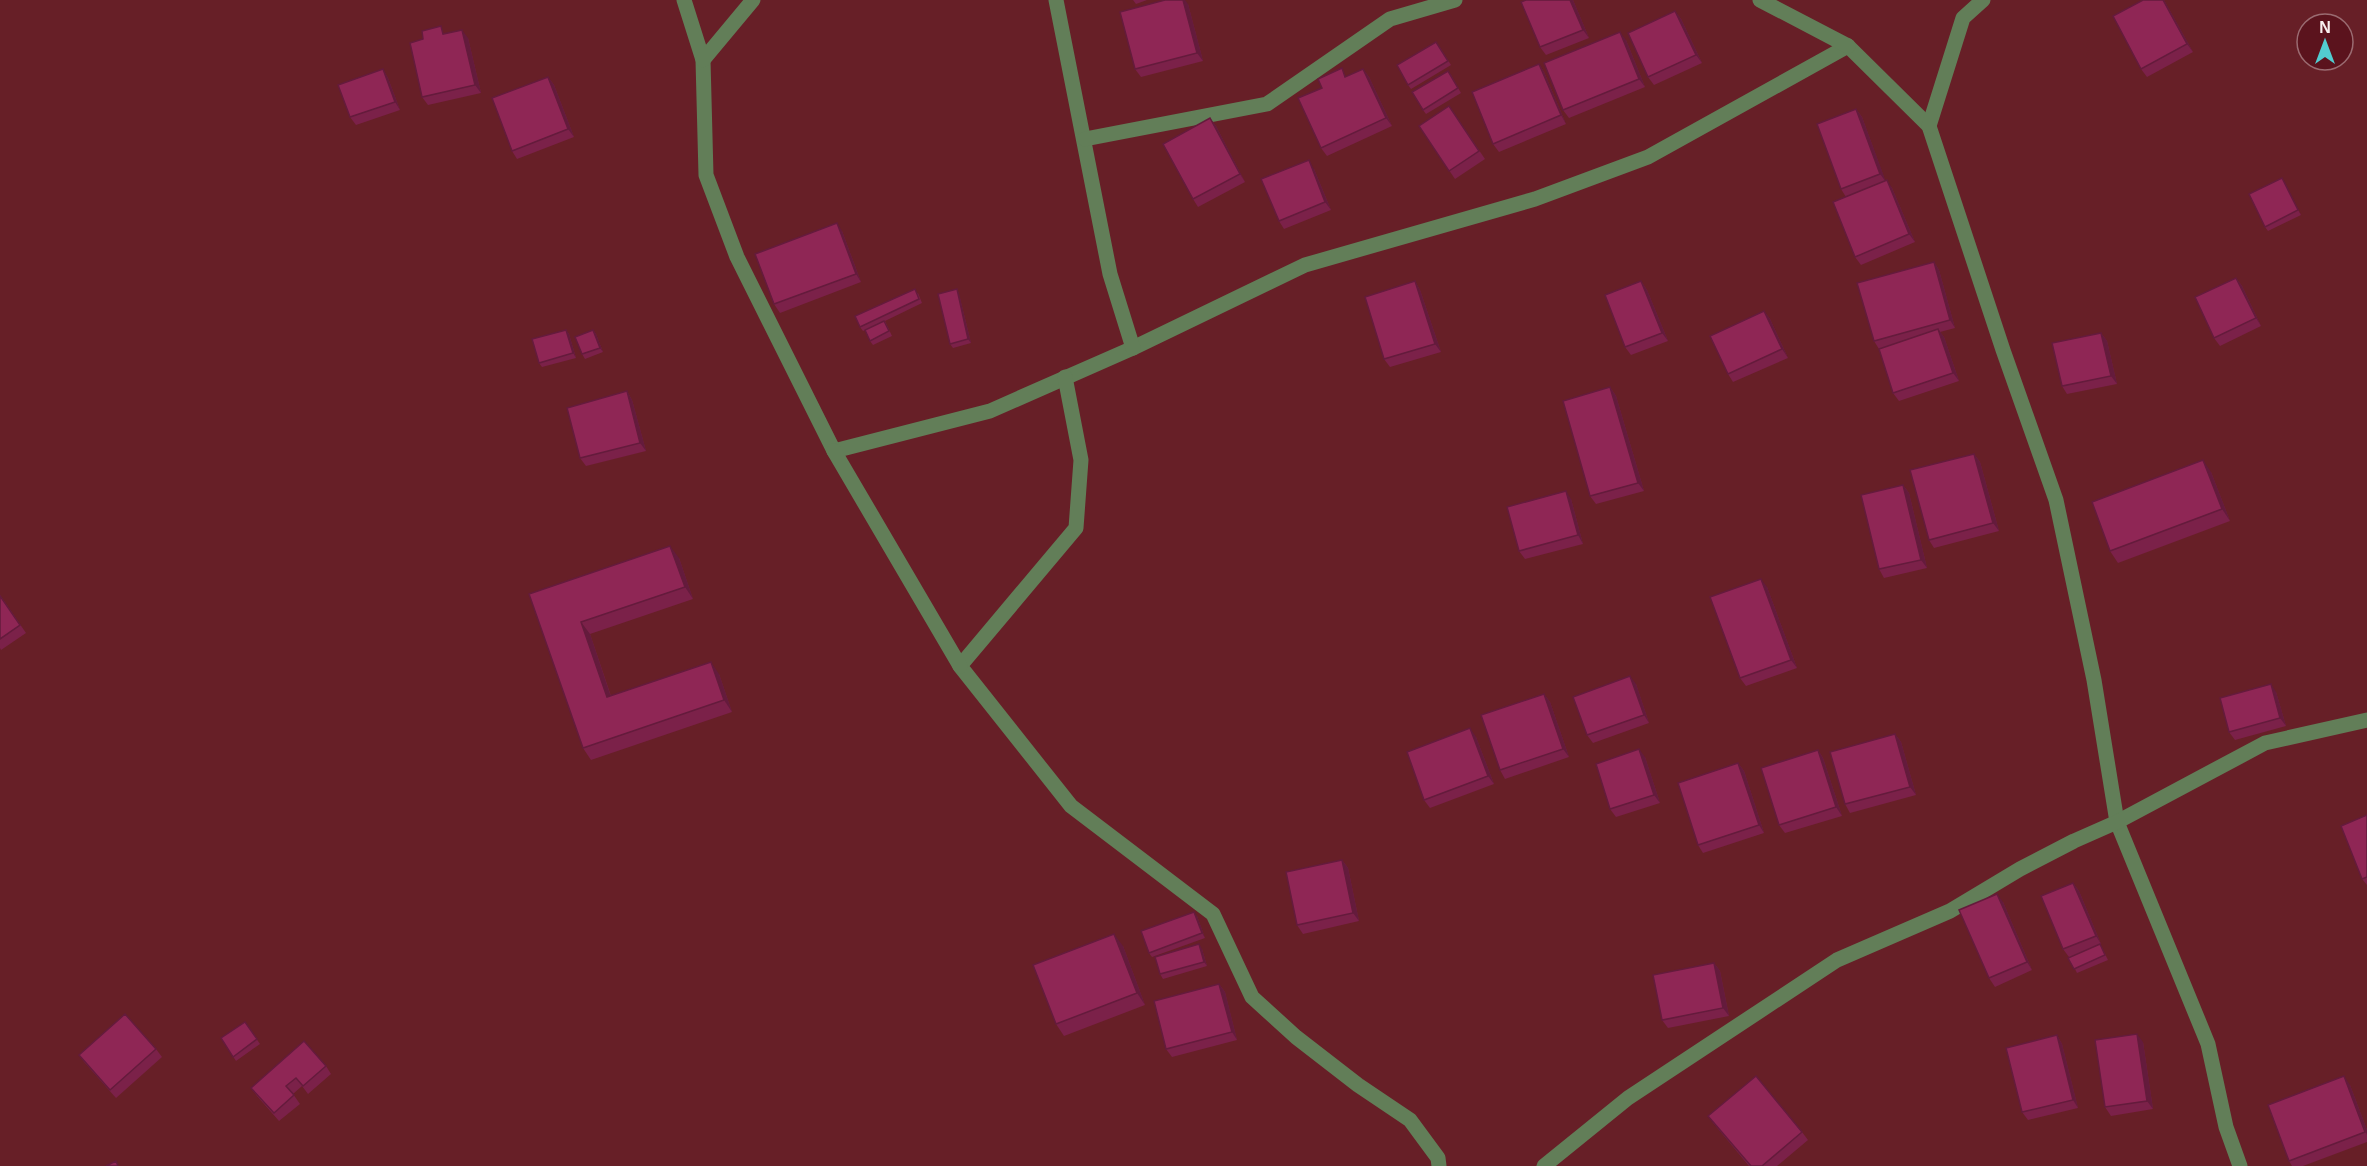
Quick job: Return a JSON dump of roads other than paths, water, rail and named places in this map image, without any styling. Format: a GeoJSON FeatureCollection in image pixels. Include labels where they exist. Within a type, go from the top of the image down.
{"type":"FeatureCollection","features":[{"type":"Feature","properties":{"kind":"street"},"geometry":{"type":"LineString","coordinates":[[684,0],[704,60],[706,176],[737,257],[834,451],[960,666],[1071,806],[1213,914],[1252,997],[1296,1037],[1410,1120],[1438,1158],[1439,1166]]}},
{"type":"Feature","properties":{"kind":"street"},"geometry":{"type":"LineString","coordinates":[[704,60],[753,0]]}},
{"type":"Feature","properties":{"kind":"street"},"geometry":{"type":"LineString","coordinates":[[1056,0],[1110,274],[1133,348]]}},
{"type":"Feature","properties":{"kind":"street"},"geometry":{"type":"LineString","coordinates":[[1085,139],[1267,104],[1390,19],[1455,0]]}},
{"type":"Feature","properties":{"kind":"street"},"geometry":{"type":"LineString","coordinates":[[1760,0],[1848,46],[1929,126],[2002,350],[2056,500],[2094,680],[2117,822],[2208,1044],[2226,1127],[2240,1166]]}},
{"type":"Feature","properties":{"kind":"street"},"geometry":{"type":"LineString","coordinates":[[1929,126],[1963,18],[1983,0]]}},
{"type":"Feature","properties":{"kind":"street"},"geometry":{"type":"LineString","coordinates":[[834,451],[990,411],[1133,348],[1305,265],[1535,198],[1648,157],[1848,46]]}},
{"type":"Feature","properties":{"kind":"street"},"geometry":{"type":"LineString","coordinates":[[960,666],[1076,528],[1081,460],[1065,377]]}},
{"type":"Feature","properties":{"kind":"street"},"geometry":{"type":"LineString","coordinates":[[1544,1166],[1628,1098],[1837,960],[1950,911],[2029,864],[2117,822],[2265,744],[2367,720]]}}]}
